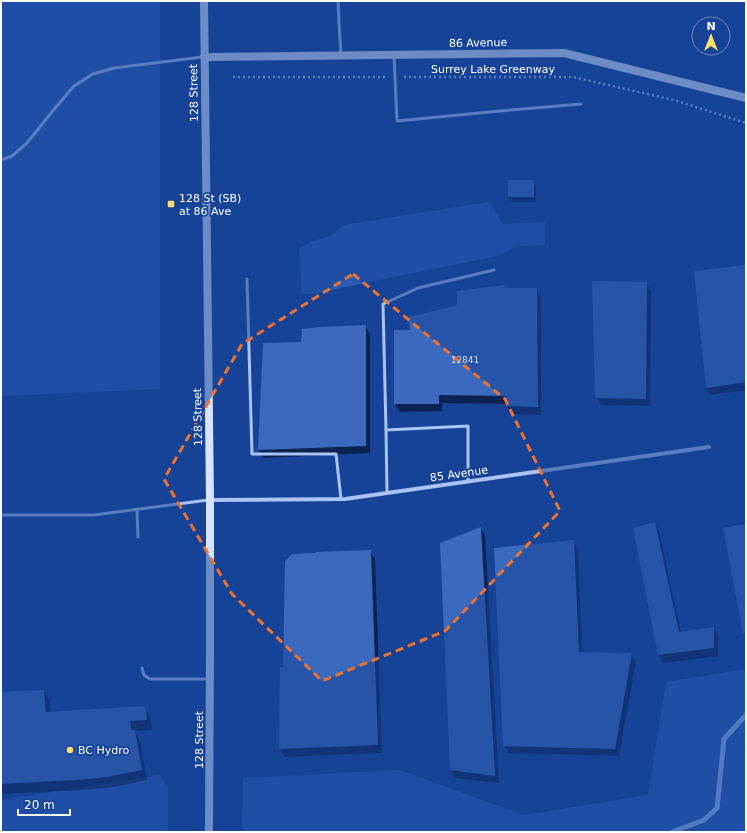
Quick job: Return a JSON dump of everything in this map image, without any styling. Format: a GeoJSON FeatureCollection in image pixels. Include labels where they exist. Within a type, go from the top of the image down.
{"type":"FeatureCollection","features":[{"type":"Feature","properties":{"kind":"main road","name":"128 Street"},"geometry":{"type":"LineString","coordinates":[[204,1],[210,500],[209,832]]}},
{"type":"Feature","properties":{"kind":"main road","name":"86 Avenue"},"geometry":{"type":"LineString","coordinates":[[204,57],[564,53],[746,98]]}},
{"type":"Feature","properties":{"kind":"street","name":"85 Avenue"},"geometry":{"type":"LineString","coordinates":[[210,500],[341,499],[708,447]]}},
{"type":"Feature","properties":{"kind":"lane"},"geometry":{"type":"LineString","coordinates":[[338,1],[341,56]]}},
{"type":"Feature","properties":{"kind":"lane"},"geometry":{"type":"LineString","coordinates":[[394,55],[397,121],[581,104]]}},
{"type":"Feature","properties":{"kind":"lane"},"geometry":{"type":"LineString","coordinates":[[1,160],[12,156],[28,143],[74,86],[93,74],[114,68],[204,57]]}},
{"type":"Feature","properties":{"kind":"lane"},"geometry":{"type":"LineString","coordinates":[[387,493],[383,304],[418,288],[494,270]]}},
{"type":"Feature","properties":{"kind":"lane"},"geometry":{"type":"LineString","coordinates":[[247,279],[252,454],[336,454],[341,499]]}},
{"type":"Feature","properties":{"kind":"lane"},"geometry":{"type":"LineString","coordinates":[[386,430],[468,426],[468,481]]}},
{"type":"Feature","properties":{"kind":"lane"},"geometry":{"type":"LineString","coordinates":[[1,515],[94,516],[210,500]]}},
{"type":"Feature","properties":{"kind":"lane"},"geometry":{"type":"LineString","coordinates":[[137,510],[138,537]]}},
{"type":"Feature","properties":{"kind":"lane"},"geometry":{"type":"LineString","coordinates":[[142,668],[144,675],[150,679],[210,679]]}},
{"type":"Feature","properties":{"kind":"path","name":"Surrey Lake Greenway"},"geometry":{"type":"LineString","coordinates":[[233,77],[573,77],[674,100],[746,123]]}},
{"type":"Feature","properties":{"kind":"highlighted area"},"geometry":{"type":"Polygon","coordinates":[[[353,274],[505,399],[560,511],[445,631],[322,681],[232,594],[164,479],[242,344],[353,274]]]}},
{"type":"Feature","properties":{"kind":"shaded area"},"geometry":{"type":"Polygon","coordinates":[[[1,1],[160,1],[160,389],[1,396],[1,1]]]}},
{"type":"Feature","properties":{"kind":"shaded area"},"geometry":{"type":"Polygon","coordinates":[[[489,202],[503,224],[545,222],[545,245],[517,246],[498,256],[311,294],[302,294],[299,249],[310,242],[330,236],[343,225],[489,202]]]}},
{"type":"Feature","properties":{"kind":"shaded area"},"geometry":{"type":"Polygon","coordinates":[[[746,669],[746,830],[743,832],[242,832],[243,778],[400,770],[524,815],[648,795],[666,682],[746,669]]]}},
{"type":"Feature","properties":{"kind":"shaded area"},"geometry":{"type":"Polygon","coordinates":[[[159,775],[168,788],[168,832],[1,832],[1,800],[159,775]]]}},
{"type":"Feature","properties":{"kind":"building"},"geometry":{"type":"Polygon","coordinates":[[[508,180],[534,180],[534,197],[508,197],[508,180]]]}},
{"type":"Feature","properties":{"kind":"building"},"geometry":{"type":"Polygon","coordinates":[[[746,265],[746,382],[706,388],[694,271],[746,265]]]}},
{"type":"Feature","properties":{"kind":"building"},"geometry":{"type":"Polygon","coordinates":[[[592,281],[647,282],[646,399],[595,398],[592,281]]]}},
{"type":"Feature","properties":{"kind":"building"},"geometry":{"type":"Polygon","coordinates":[[[504,285],[505,288],[537,288],[538,407],[506,406],[506,396],[439,395],[439,404],[394,404],[394,330],[410,330],[409,317],[457,305],[457,291],[504,285]]]}},
{"type":"Feature","properties":{"kind":"building"},"geometry":{"type":"Polygon","coordinates":[[[366,325],[366,446],[258,450],[263,343],[301,342],[302,329],[366,325]]]}},
{"type":"Feature","properties":{"kind":"building"},"geometry":{"type":"Polygon","coordinates":[[[655,522],[679,632],[714,627],[714,648],[658,655],[633,528],[655,522]]]}},
{"type":"Feature","properties":{"kind":"building"},"geometry":{"type":"Polygon","coordinates":[[[746,524],[746,633],[743,633],[723,528],[746,524]]]}},
{"type":"Feature","properties":{"kind":"building"},"geometry":{"type":"Polygon","coordinates":[[[481,527],[495,776],[450,770],[440,543],[481,527]]]}},
{"type":"Feature","properties":{"kind":"building"},"geometry":{"type":"Polygon","coordinates":[[[574,540],[579,652],[632,653],[615,749],[503,746],[494,548],[574,540]]]}},
{"type":"Feature","properties":{"kind":"building"},"geometry":{"type":"Polygon","coordinates":[[[371,550],[378,745],[279,749],[280,667],[283,667],[285,561],[292,554],[371,550]]]}},
{"type":"Feature","properties":{"kind":"building","name":"BC Hydro"},"geometry":{"type":"Polygon","coordinates":[[[44,690],[46,712],[145,706],[147,720],[130,721],[131,730],[135,730],[142,770],[108,777],[1,784],[1,692],[44,690]]]}},
{"type":"Feature","properties":{"kind":"waterway"},"geometry":{"type":"LineString","coordinates":[[672,832],[704,820],[717,808],[724,739],[746,715]]}},
{"type":"Feature","properties":{"kind":"place","name":"128 St (SB) at 86 Ave"},"geometry":{"type":"Point","coordinates":[171,204]}},
{"type":"Feature","properties":{"kind":"place","name":"BC Hydro"},"geometry":{"type":"Point","coordinates":[70,750]}}]}
